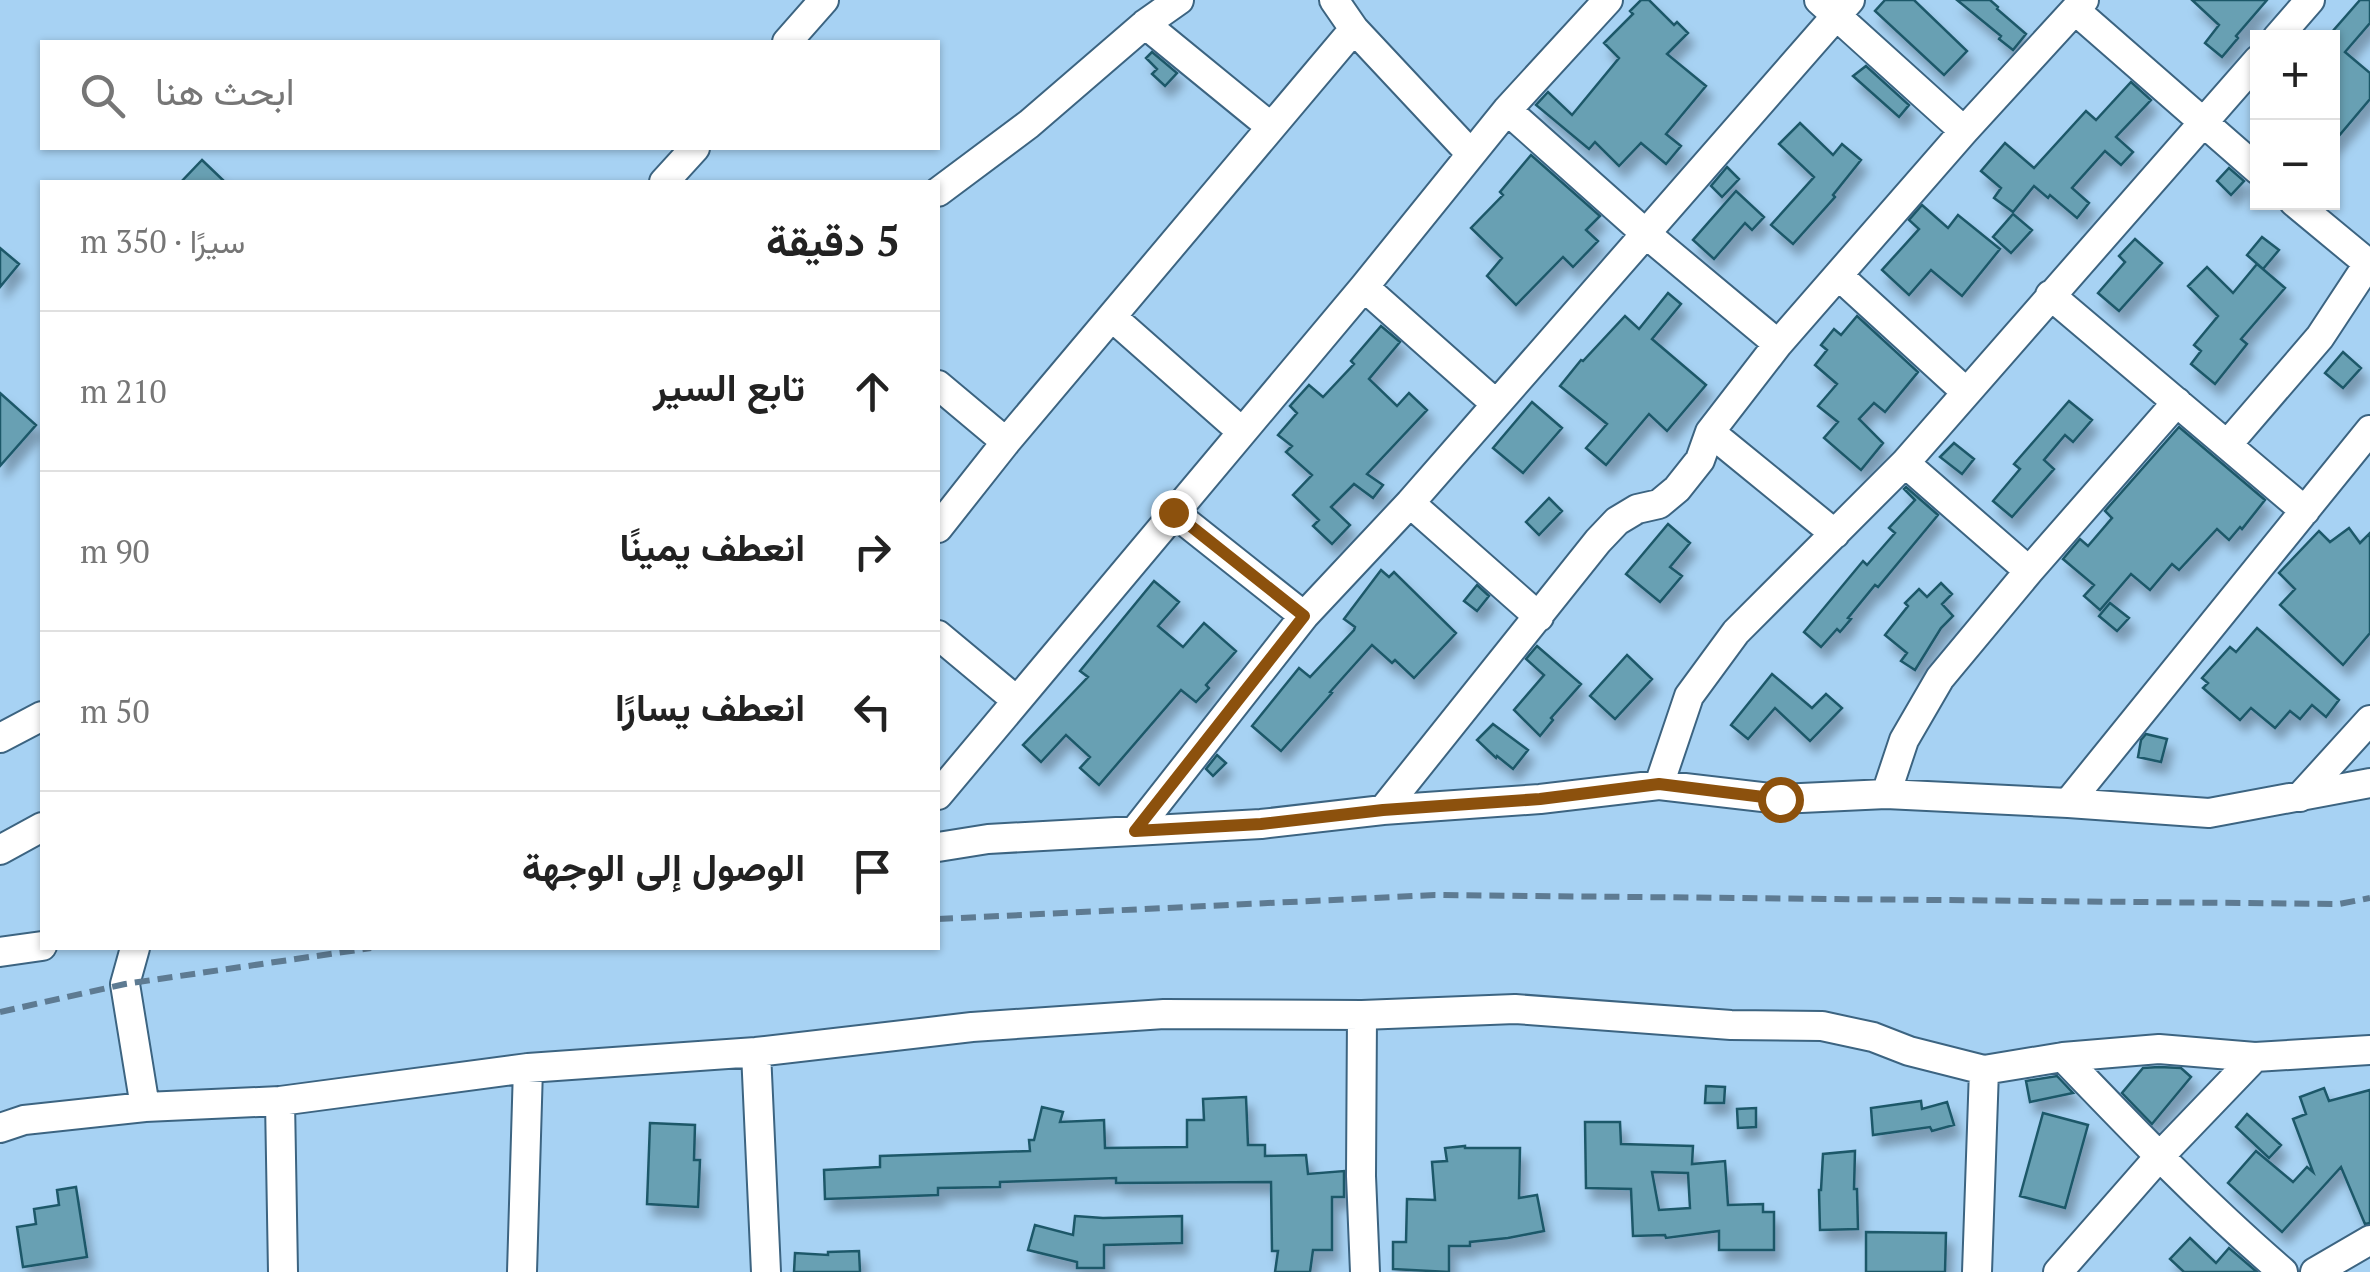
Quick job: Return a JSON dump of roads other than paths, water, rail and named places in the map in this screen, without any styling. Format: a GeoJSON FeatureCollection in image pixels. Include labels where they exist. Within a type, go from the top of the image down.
{"type":"FeatureCollection","features":[{"type":"Feature","properties":{"kind":"street"},"geometry":{"type":"LineString","coordinates":[[789,40],[824,0]]}},
{"type":"Feature","properties":{"kind":"street"},"geometry":{"type":"LineString","coordinates":[[940,191],[1029,124],[1145,24],[1179,0]]}},
{"type":"Feature","properties":{"kind":"street"},"geometry":{"type":"LineString","coordinates":[[1334,0],[1354,30],[1471,154]]}},
{"type":"Feature","properties":{"kind":"street"},"geometry":{"type":"LineString","coordinates":[[940,793],[1364,288],[1508,110],[1608,0]]}},
{"type":"Feature","properties":{"kind":"street"},"geometry":{"type":"LineString","coordinates":[[2285,30],[2310,0]]}},
{"type":"Feature","properties":{"kind":"street"},"geometry":{"type":"LineString","coordinates":[[1135,831],[1304,616],[1410,503],[1835,5],[1964,132]]}},
{"type":"Feature","properties":{"kind":"street"},"geometry":{"type":"LineString","coordinates":[[1383,810],[1617,521],[1637,509],[1659,504],[1678,489],[1700,460],[1710,432],[1778,344],[2080,5],[2250,163]]}},
{"type":"Feature","properties":{"kind":"street"},"geometry":{"type":"LineString","coordinates":[[1145,24],[1271,128]]}},
{"type":"Feature","properties":{"kind":"street"},"geometry":{"type":"LineString","coordinates":[[940,525],[1354,30]]}},
{"type":"Feature","properties":{"kind":"street"},"geometry":{"type":"LineString","coordinates":[[1659,784],[1689,696],[1736,632],[1904,462],[2250,69]]}},
{"type":"Feature","properties":{"kind":"street"},"geometry":{"type":"LineString","coordinates":[[1508,110],[1644,233],[1778,344]]}},
{"type":"Feature","properties":{"kind":"street"},"geometry":{"type":"LineString","coordinates":[[666,180],[693,150]]}},
{"type":"Feature","properties":{"kind":"street"},"geometry":{"type":"LineString","coordinates":[[2227,445],[2320,337],[2369,264],[2304,210]]}},
{"type":"Feature","properties":{"kind":"street"},"geometry":{"type":"LineString","coordinates":[[1838,276],[1966,392]]}},
{"type":"Feature","properties":{"kind":"street"},"geometry":{"type":"LineString","coordinates":[[1364,288],[1496,404]]}},
{"type":"Feature","properties":{"kind":"street"},"geometry":{"type":"LineString","coordinates":[[2050,295],[2304,511]]}},
{"type":"Feature","properties":{"kind":"street"},"geometry":{"type":"LineString","coordinates":[[1112,316],[1241,431]]}},
{"type":"Feature","properties":{"kind":"street"},"geometry":{"type":"LineString","coordinates":[[940,386],[1006,442]]}},
{"type":"Feature","properties":{"kind":"street"},"geometry":{"type":"LineString","coordinates":[[1886,794],[1904,740],[1940,678],[2177,402]]}},
{"type":"Feature","properties":{"kind":"street"},"geometry":{"type":"LineString","coordinates":[[2068,803],[2370,430]]}},
{"type":"Feature","properties":{"kind":"street"},"geometry":{"type":"LineString","coordinates":[[1710,432],[1835,534]]}},
{"type":"Feature","properties":{"kind":"street"},"geometry":{"type":"LineString","coordinates":[[1904,462],[2029,571]]}},
{"type":"Feature","properties":{"kind":"street"},"geometry":{"type":"LineString","coordinates":[[1410,503],[1540,617]]}},
{"type":"Feature","properties":{"kind":"street"},"geometry":{"type":"LineString","coordinates":[[1173,512],[1304,616]]}},
{"type":"Feature","properties":{"kind":"street"},"geometry":{"type":"LineString","coordinates":[[940,636],[1016,700]]}},
{"type":"Feature","properties":{"kind":"street"},"geometry":{"type":"LineString","coordinates":[[0,738],[40,717]]}},
{"type":"Feature","properties":{"kind":"street"},"geometry":{"type":"LineString","coordinates":[[2300,797],[2370,720]]}},
{"type":"Feature","properties":{"kind":"street"},"geometry":{"type":"LineString","coordinates":[[940,848],[988,839],[1261,824],[1383,810],[1540,799],[1659,784],[1780,799],[1886,794],[2209,813],[2370,784]]}},
{"type":"Feature","properties":{"kind":"street"},"geometry":{"type":"LineString","coordinates":[[0,850],[40,828]]}},
{"type":"Feature","properties":{"kind":"street"},"geometry":{"type":"LineString","coordinates":[[0,952],[40,946]]}},
{"type":"Feature","properties":{"kind":"street"},"geometry":{"type":"LineString","coordinates":[[134,950],[124,984],[145,1107]]}},
{"type":"Feature","properties":{"kind":"street"},"geometry":{"type":"LineString","coordinates":[[0,1128],[24,1120],[145,1107],[280,1101],[528,1068],[756,1052],[972,1027],[1164,1014],[1515,1009],[1730,1025],[1822,1026],[1984,1070],[2159,1049],[2255,1058],[2370,1050]]}},
{"type":"Feature","properties":{"kind":"street"},"geometry":{"type":"LineString","coordinates":[[1362,1014],[1360,1176],[1365,1272]]}},
{"type":"Feature","properties":{"kind":"street"},"geometry":{"type":"LineString","coordinates":[[756,1052],[766,1272]]}},
{"type":"Feature","properties":{"kind":"street"},"geometry":{"type":"LineString","coordinates":[[2063,1058],[2158,1158],[2283,1272]]}},
{"type":"Feature","properties":{"kind":"street"},"geometry":{"type":"LineString","coordinates":[[2058,1272],[2158,1158],[2255,1058]]}},
{"type":"Feature","properties":{"kind":"street"},"geometry":{"type":"LineString","coordinates":[[522,1272],[528,1068]]}},
{"type":"Feature","properties":{"kind":"street"},"geometry":{"type":"LineString","coordinates":[[1977,1272],[1984,1070]]}},
{"type":"Feature","properties":{"kind":"street"},"geometry":{"type":"LineString","coordinates":[[280,1101],[284,1272]]}},
{"type":"Feature","properties":{"kind":"street"},"geometry":{"type":"LineString","coordinates":[[2315,1272],[2370,1240]]}},
{"type":"Feature","properties":{"kind":"railway"},"geometry":{"type":"LineString","coordinates":[[940,919],[1435,895],[2339,904],[2370,898]]}},
{"type":"Feature","properties":{"kind":"railway"},"geometry":{"type":"LineString","coordinates":[[0,1012],[125,984],[357,950]]}}]}
